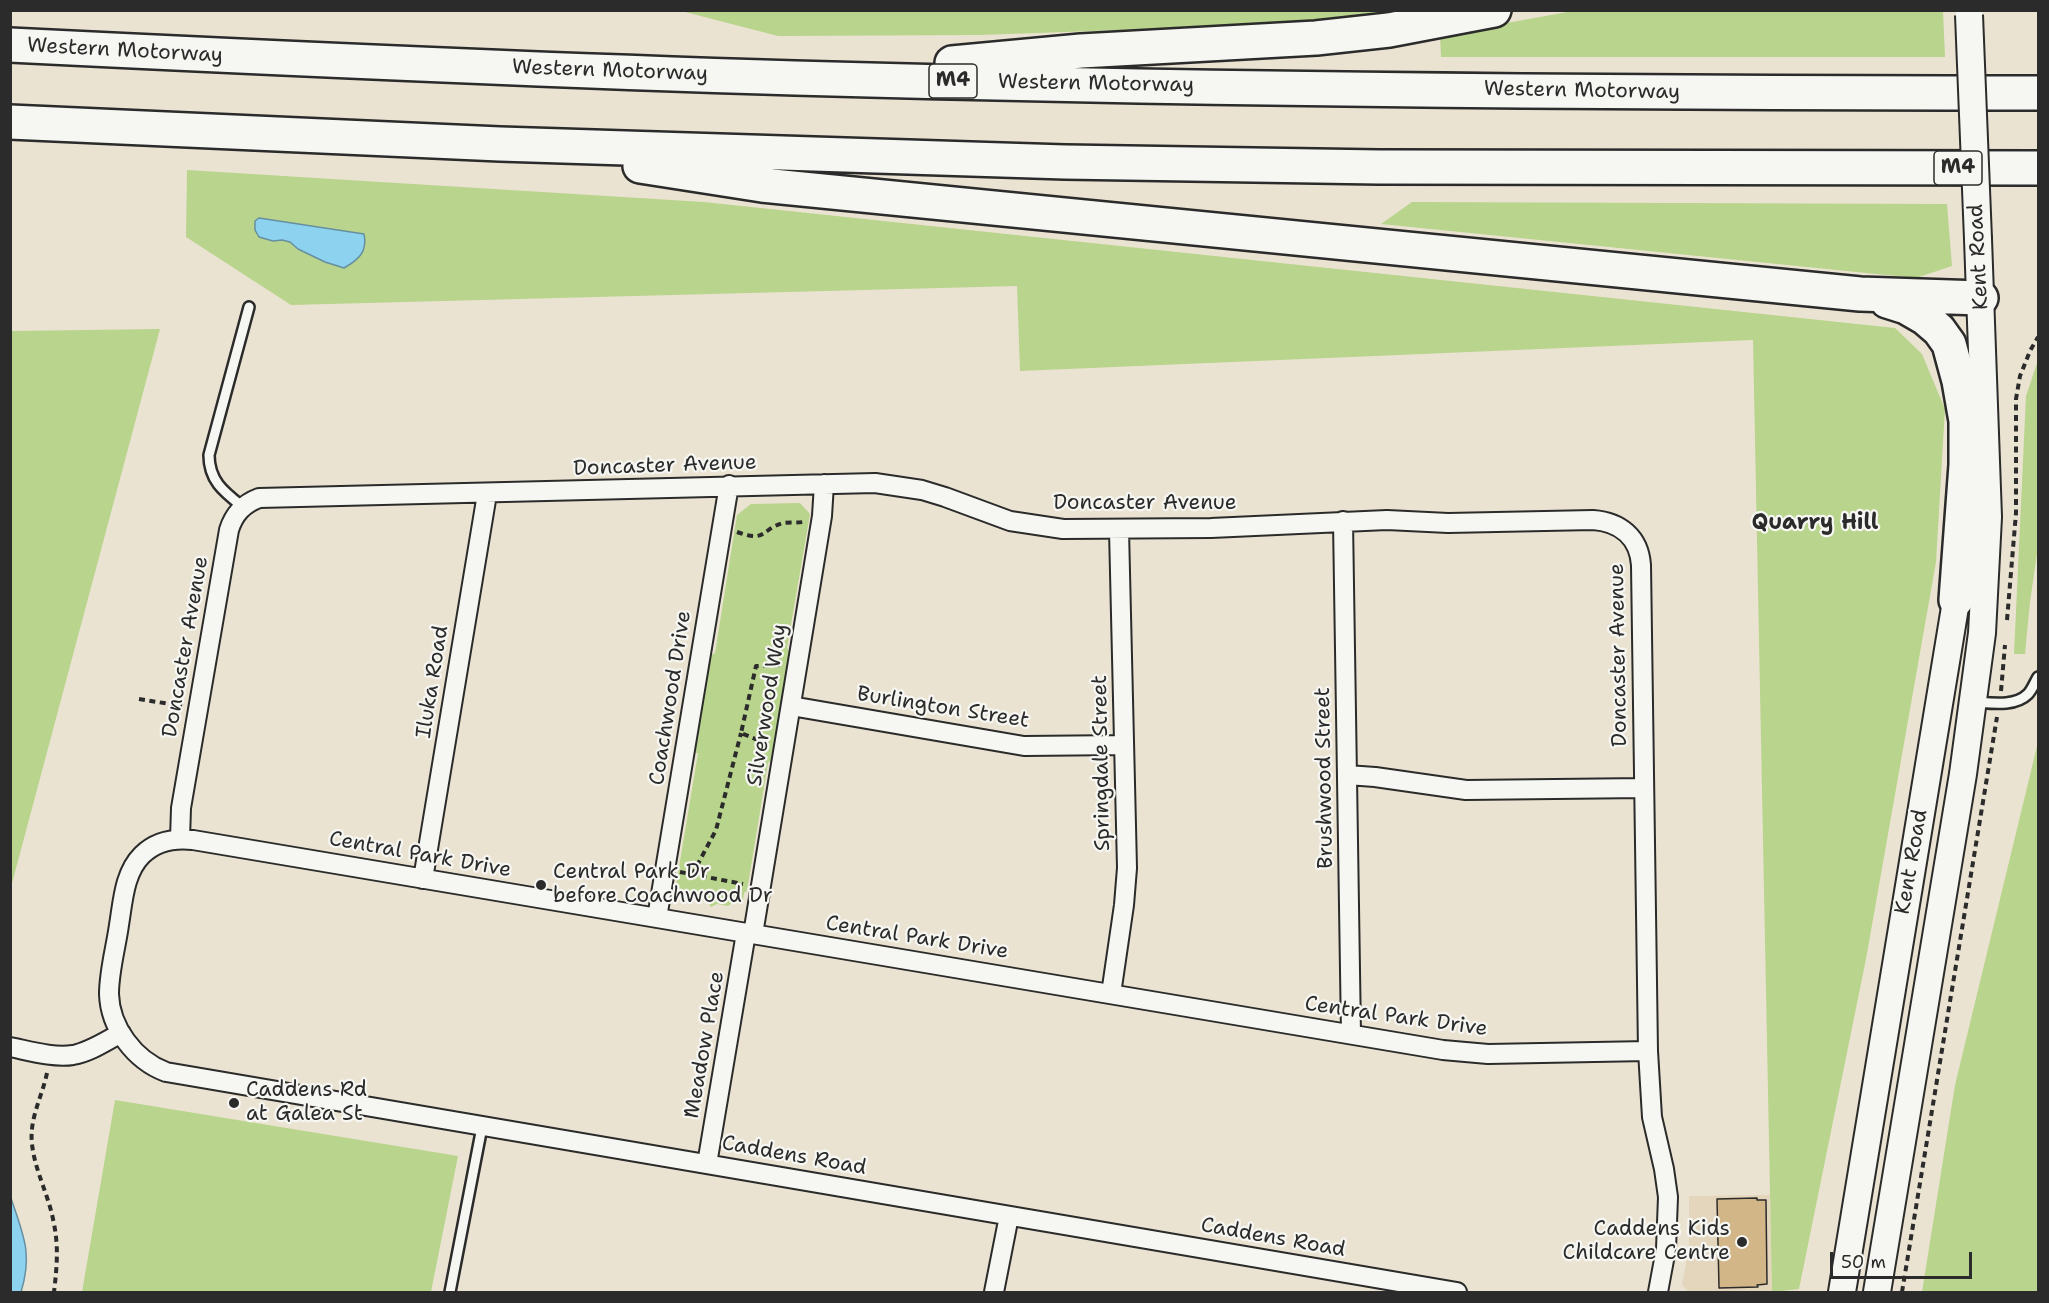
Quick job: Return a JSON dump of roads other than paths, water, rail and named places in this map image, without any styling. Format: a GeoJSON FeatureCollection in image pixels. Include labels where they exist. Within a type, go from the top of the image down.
{"type":"FeatureCollection","features":[{"type":"Feature","properties":{"kind":"highway"},"geometry":{"type":"LineString","coordinates":[[795,78],[1081,51],[1316,38],[1389,30],[1494,10]]}},
{"type":"Feature","properties":{"kind":"highway","name":"Western Motorway"},"geometry":{"type":"LineString","coordinates":[[10,45],[308,60],[795,78],[1391,90],[2038,93]]}},
{"type":"Feature","properties":{"kind":"highway","name":"M4"},"geometry":{"type":"LineString","coordinates":[[10,122],[500,144],[1065,162],[1390,167],[2038,168]]}},
{"type":"Feature","properties":{"kind":"highway"},"geometry":{"type":"LineString","coordinates":[[500,144],[762,185],[1860,294],[1981,298]]}},
{"type":"Feature","properties":{"kind":"highway"},"geometry":{"type":"LineString","coordinates":[[1860,294],[1906,307],[1925,318],[1939,330],[1949,344],[1955,362],[1966,421],[1966,465],[1956,600]]}},
{"type":"Feature","properties":{"kind":"main road","name":"Kent Road"},"geometry":{"type":"LineString","coordinates":[[1877,1293],[1973,702],[1986,573],[1988,517],[1981,298],[1968,13]]}},
{"type":"Feature","properties":{"kind":"main road","name":"Kent Road"},"geometry":{"type":"LineString","coordinates":[[1842,1293],[1984,432]]}},
{"type":"Feature","properties":{"kind":"street","name":"Doncaster Avenue"},"geometry":{"type":"LineString","coordinates":[[180,839],[181,808],[227,539],[232,521],[243,507],[251,501],[268,497],[487,494],[729,485],[875,483],[897,485],[945,497],[1003,519],[1026,525],[1063,529],[1210,528],[1401,520],[1448,523],[1593,520],[1610,522],[1627,532],[1638,548],[1641,565],[1648,1052],[1652,1117],[1668,1197],[1666,1250],[1658,1293]]}},
{"type":"Feature","properties":{"kind":"street","name":"Silverwood Way"},"geometry":{"type":"LineString","coordinates":[[750,933],[791,706],[822,516],[824,484]]}},
{"type":"Feature","properties":{"kind":"street","name":"Coachwood Drive"},"geometry":{"type":"LineString","coordinates":[[657,918],[729,485]]}},
{"type":"Feature","properties":{"kind":"street","name":"Iluka Road"},"geometry":{"type":"LineString","coordinates":[[423,879],[487,494]]}},
{"type":"Feature","properties":{"kind":"street","name":"Brushwood Street"},"geometry":{"type":"LineString","coordinates":[[1343,521],[1351,1034]]}},
{"type":"Feature","properties":{"kind":"street","name":"Springdale Street"},"geometry":{"type":"LineString","coordinates":[[1111,994],[1126,887],[1119,530]]}},
{"type":"Feature","properties":{"kind":"street","name":"Burlington Street"},"geometry":{"type":"LineString","coordinates":[[791,706],[1024,746],[1124,744]]}},
{"type":"Feature","properties":{"kind":"street"},"geometry":{"type":"LineString","coordinates":[[1347,775],[1466,790],[1644,788]]}},
{"type":"Feature","properties":{"kind":"street","name":"Central Park Drive"},"geometry":{"type":"LineString","coordinates":[[180,839],[1472,1054],[1648,1052]]}},
{"type":"Feature","properties":{"kind":"street"},"geometry":{"type":"LineString","coordinates":[[10,1047],[63,1056],[126,1040],[112,1011],[109,991],[128,879],[134,866],[146,852],[160,844],[180,839]]}},
{"type":"Feature","properties":{"kind":"street","name":"Meadow Place"},"geometry":{"type":"LineString","coordinates":[[707,1164],[750,933]]}},
{"type":"Feature","properties":{"kind":"street","name":"Caddens Road"},"geometry":{"type":"LineString","coordinates":[[126,1040],[150,1064],[174,1074],[1457,1293]]}},
{"type":"Feature","properties":{"kind":"street"},"geometry":{"type":"LineString","coordinates":[[994,1293],[1009,1216]]}},
{"type":"Feature","properties":{"kind":"lane"},"geometry":{"type":"LineString","coordinates":[[243,507],[223,491],[216,482],[209,464],[209,455],[249,307]]}},
{"type":"Feature","properties":{"kind":"lane"},"geometry":{"type":"LineString","coordinates":[[1973,702],[2000,703],[2020,699],[2029,693],[2038,677]]}},
{"type":"Feature","properties":{"kind":"lane"},"geometry":{"type":"LineString","coordinates":[[450,1293],[482,1127]]}},
{"type":"Feature","properties":{"kind":"water"},"geometry":{"type":"Polygon","coordinates":[[[259,218],[364,234],[365,246],[361,255],[344,268],[298,249],[290,242],[259,237],[255,230],[255,221],[259,218]]]}},
{"type":"Feature","properties":{"kind":"water"},"geometry":{"type":"Polygon","coordinates":[[[11,1198],[25,1244],[25,1278],[21,1292],[11,1292],[11,1198]]]}},
{"type":"Feature","properties":{"kind":"place","name":"Central Park Dr before Coachwood Dr"},"geometry":{"type":"Point","coordinates":[541,885]}},
{"type":"Feature","properties":{"kind":"place","name":"Caddens Rd at Galea St"},"geometry":{"type":"Point","coordinates":[234,1103]}},
{"type":"Feature","properties":{"kind":"place","name":"Caddens Kids Childcare Centre"},"geometry":{"type":"Point","coordinates":[1742,1242]}},
{"type":"Feature","properties":{"kind":"district","name":"Quarry Hill"},"geometry":{"type":"Point","coordinates":[1815,523]}}]}
